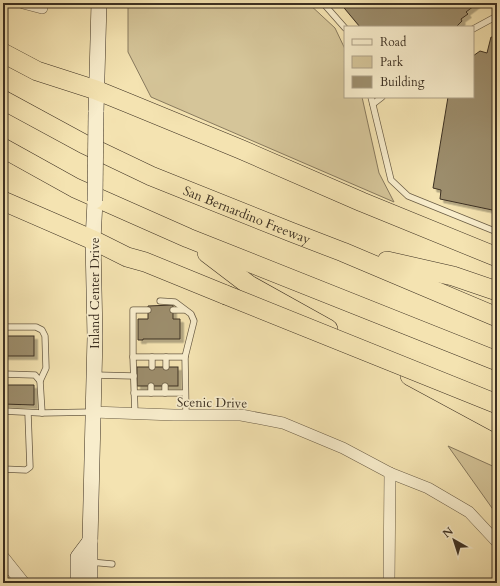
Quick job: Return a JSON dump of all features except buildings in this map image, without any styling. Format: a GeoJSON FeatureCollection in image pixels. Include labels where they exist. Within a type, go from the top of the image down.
{"type":"FeatureCollection","features":[{"type":"Feature","properties":{"kind":"highway"},"geometry":{"type":"LineString","coordinates":[[3,53],[37,72],[96,90],[497,257]]}},
{"type":"Feature","properties":{"kind":"highway","name":"San Bernardino Freeway"},"geometry":{"type":"LineString","coordinates":[[3,100],[84,144],[151,176],[343,252],[497,317]]}},
{"type":"Feature","properties":{"kind":"highway"},"geometry":{"type":"LineString","coordinates":[[3,148],[75,188],[188,238],[497,361]]}},
{"type":"Feature","properties":{"kind":"highway"},"geometry":{"type":"LineString","coordinates":[[3,201],[94,232],[127,257],[145,262],[497,404]]}},
{"type":"Feature","properties":{"kind":"highway"},"geometry":{"type":"LineString","coordinates":[[188,238],[249,285],[453,400],[497,423]]}},
{"type":"Feature","properties":{"kind":"highway"},"geometry":{"type":"LineString","coordinates":[[343,252],[453,276],[497,291]]}},
{"type":"Feature","properties":{"kind":"main road","name":"Inland Center Drive"},"geometry":{"type":"LineString","coordinates":[[90,583],[94,375],[96,90],[99,3]]}},
{"type":"Feature","properties":{"kind":"main road"},"geometry":{"type":"LineString","coordinates":[[78,583],[78,557],[90,541]]}},
{"type":"Feature","properties":{"kind":"street"},"geometry":{"type":"LineString","coordinates":[[23,3],[42,5]]}},
{"type":"Feature","properties":{"kind":"street","name":"Scenic Drive"},"geometry":{"type":"LineString","coordinates":[[93,412],[241,415],[283,423],[343,448],[390,473],[428,488],[469,512],[497,542]]}},
{"type":"Feature","properties":{"kind":"street"},"geometry":{"type":"LineString","coordinates":[[389,583],[390,473]]}},
{"type":"Feature","properties":{"kind":"street"},"geometry":{"type":"LineString","coordinates":[[3,558],[23,583]]}},
{"type":"Feature","properties":{"kind":"lane"},"geometry":{"type":"LineString","coordinates":[[323,3],[344,27]]}},
{"type":"Feature","properties":{"kind":"lane"},"geometry":{"type":"LineString","coordinates":[[474,28],[497,16]]}},
{"type":"Feature","properties":{"kind":"lane"},"geometry":{"type":"LineString","coordinates":[[371,98],[391,180],[408,196],[497,232]]}},
{"type":"Feature","properties":{"kind":"lane"},"geometry":{"type":"LineString","coordinates":[[373,104],[381,98]]}},
{"type":"Feature","properties":{"kind":"lane"},"geometry":{"type":"LineString","coordinates":[[160,301],[175,302],[191,314],[194,321],[185,357],[186,415]]}},
{"type":"Feature","properties":{"kind":"lane"},"geometry":{"type":"LineString","coordinates":[[135,414],[133,310],[148,310]]}},
{"type":"Feature","properties":{"kind":"lane"},"geometry":{"type":"LineString","coordinates":[[173,310],[185,310]]}},
{"type":"Feature","properties":{"kind":"lane"},"geometry":{"type":"LineString","coordinates":[[3,327],[36,327],[42,330],[45,336],[46,368],[40,381],[42,413]]}},
{"type":"Feature","properties":{"kind":"lane"},"geometry":{"type":"LineString","coordinates":[[133,357],[185,357]]}},
{"type":"Feature","properties":{"kind":"lane"},"geometry":{"type":"LineString","coordinates":[[152,357],[152,367]]}},
{"type":"Feature","properties":{"kind":"lane"},"geometry":{"type":"LineString","coordinates":[[166,357],[166,367]]}},
{"type":"Feature","properties":{"kind":"lane"},"geometry":{"type":"LineString","coordinates":[[3,374],[35,375],[40,381]]}},
{"type":"Feature","properties":{"kind":"lane"},"geometry":{"type":"LineString","coordinates":[[94,375],[134,376]]}},
{"type":"Feature","properties":{"kind":"lane"},"geometry":{"type":"LineString","coordinates":[[151,386],[151,393]]}},
{"type":"Feature","properties":{"kind":"lane"},"geometry":{"type":"LineString","coordinates":[[165,386],[165,393]]}},
{"type":"Feature","properties":{"kind":"lane"},"geometry":{"type":"LineString","coordinates":[[134,393],[185,393]]}},
{"type":"Feature","properties":{"kind":"lane"},"geometry":{"type":"LineString","coordinates":[[3,411],[28,413],[93,412]]}},
{"type":"Feature","properties":{"kind":"lane"},"geometry":{"type":"LineString","coordinates":[[3,469],[26,470],[30,467],[28,413]]}},
{"type":"Feature","properties":{"kind":"lane"},"geometry":{"type":"LineString","coordinates":[[90,562],[112,564]]}},
{"type":"Feature","properties":{"kind":"green space"},"geometry":{"type":"Polygon","coordinates":[[[128,3],[308,3],[335,28],[344,47],[344,98],[362,98],[379,173],[394,202],[151,97],[128,52],[128,3]]]}},
{"type":"Feature","properties":{"kind":"green space"},"geometry":{"type":"Polygon","coordinates":[[[448,446],[497,468],[497,515],[448,446]]]}}]}
